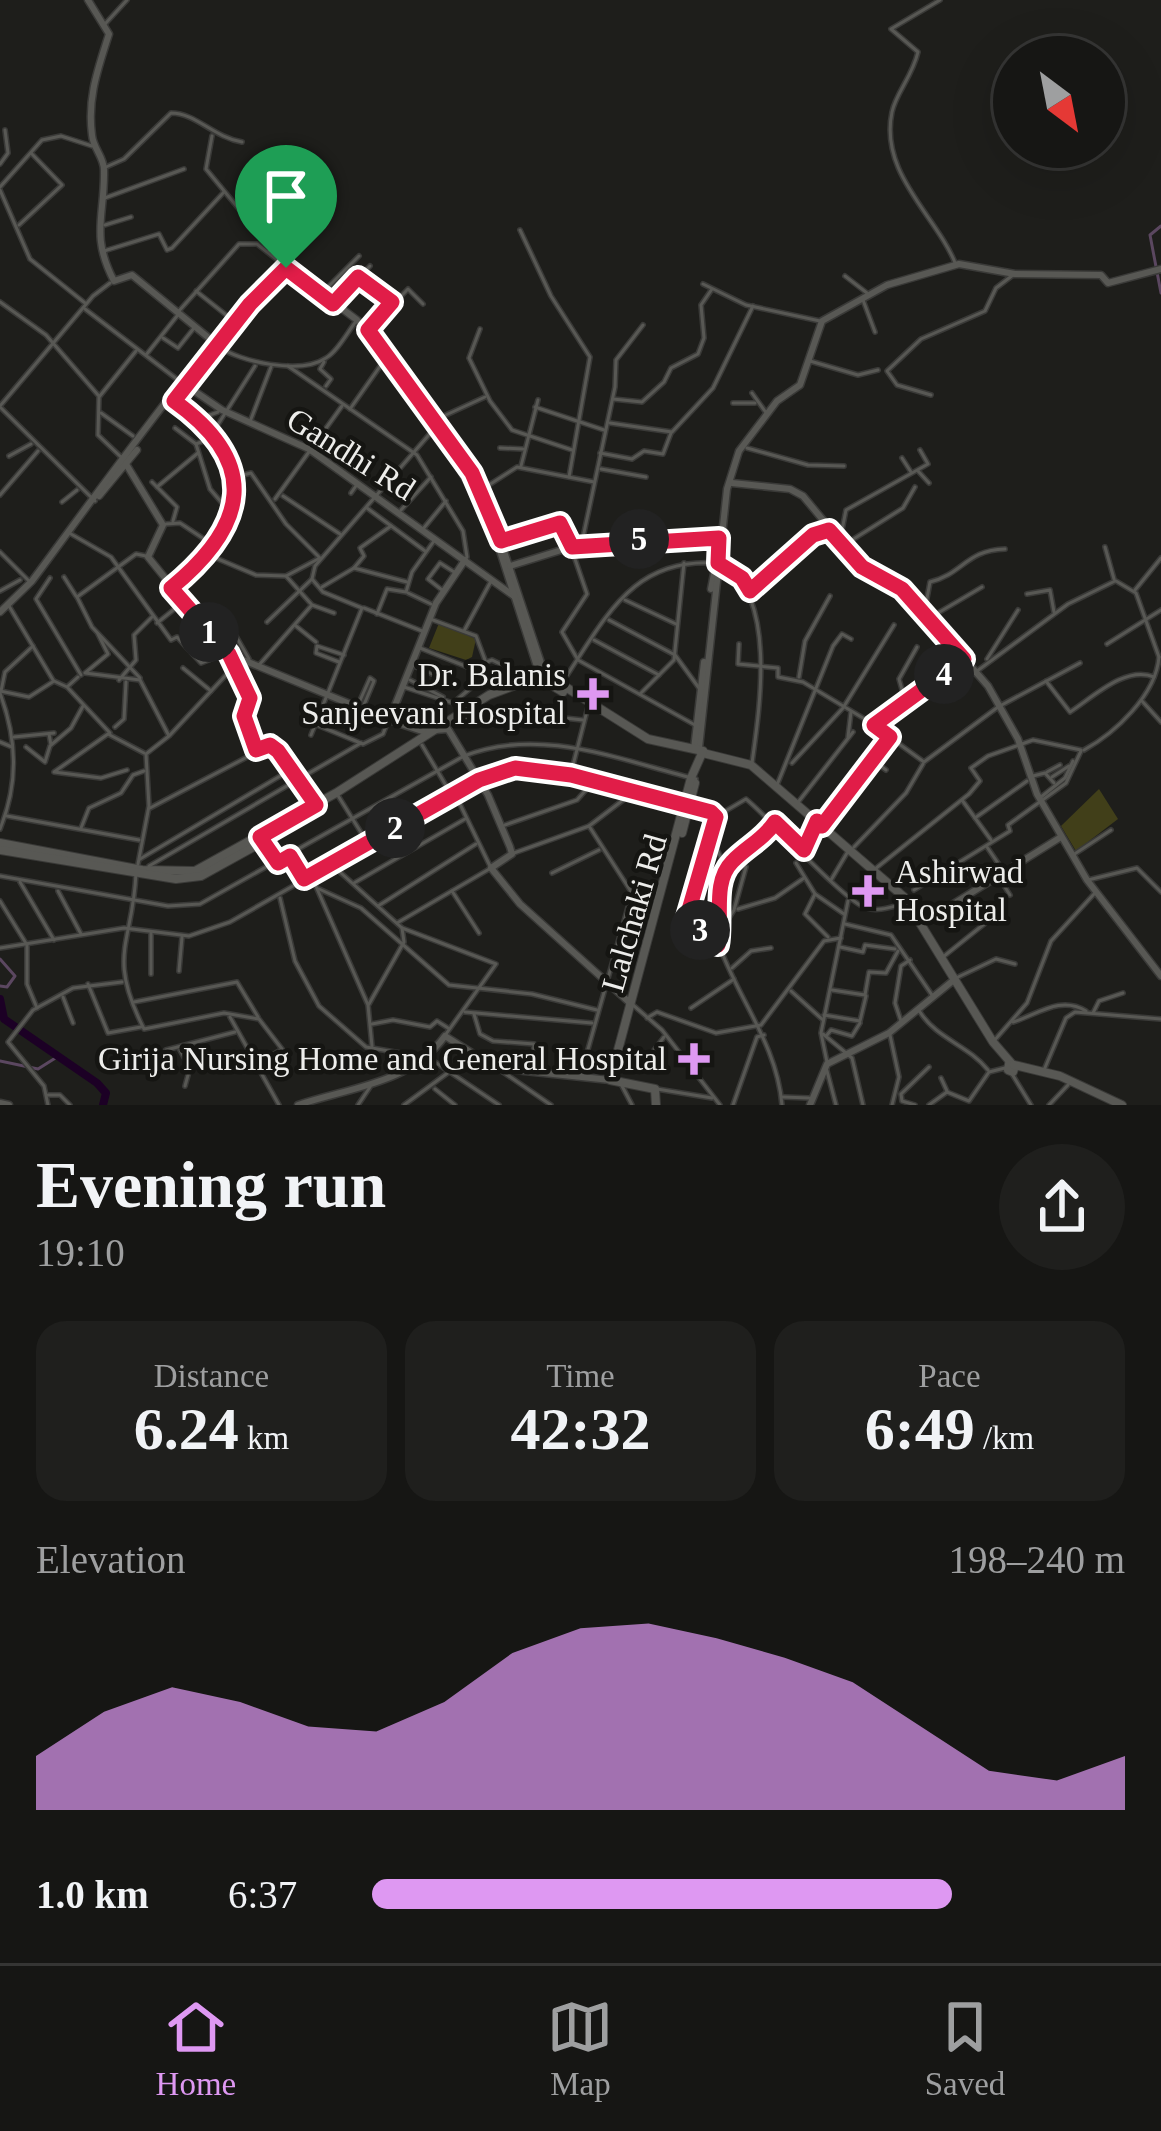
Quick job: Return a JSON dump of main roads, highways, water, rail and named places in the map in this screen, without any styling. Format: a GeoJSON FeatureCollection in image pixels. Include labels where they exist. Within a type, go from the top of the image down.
{"type":"FeatureCollection","features":[{"type":"Feature","properties":{"kind":"main road"},"geometry":{"type":"LineString","coordinates":[[1,848],[138,869],[196,871],[317,807],[494,696],[539,678]]}},
{"type":"Feature","properties":{"kind":"main road"},"geometry":{"type":"LineString","coordinates":[[447,728],[500,689],[539,678],[648,739],[697,753]]}},
{"type":"Feature","properties":{"kind":"main road"},"geometry":{"type":"LineString","coordinates":[[560,686],[646,743],[752,765],[908,902],[1011,1067],[1049,1072],[1122,1105]]}},
{"type":"Feature","properties":{"kind":"main road","name":"Lalchaki Rd"},"geometry":{"type":"LineString","coordinates":[[656,1105],[655,1089],[615,1081],[697,753]]}},
{"type":"Feature","properties":{"kind":"main road"},"geometry":{"type":"LineString","coordinates":[[1070,1082],[1113,1105]]}},
{"type":"Feature","properties":{"kind":"waterway"},"geometry":{"type":"LineString","coordinates":[[1161,226],[1150,235],[1161,293]]}},
{"type":"Feature","properties":{"kind":"waterway"},"geometry":{"type":"LineString","coordinates":[[0,959],[15,976],[7,987],[0,986]]}},
{"type":"Feature","properties":{"kind":"waterway"},"geometry":{"type":"LineString","coordinates":[[0,999],[4,1019],[97,1083],[106,1093],[103,1105]]}},
{"type":"Feature","properties":{"kind":"waterway"},"geometry":{"type":"LineString","coordinates":[[0,1061],[38,1069],[57,1057]]}},
{"type":"Feature","properties":{"kind":"place","name":"Dr. Balanis Sanjeevani Hospital"},"geometry":{"type":"Point","coordinates":[593,694]}},
{"type":"Feature","properties":{"kind":"place","name":"Ashirwad Hospital"},"geometry":{"type":"Point","coordinates":[868,891]}},
{"type":"Feature","properties":{"kind":"place","name":"Girija Nursing Home and General Hospital"},"geometry":{"type":"Point","coordinates":[694,1059]}}]}
